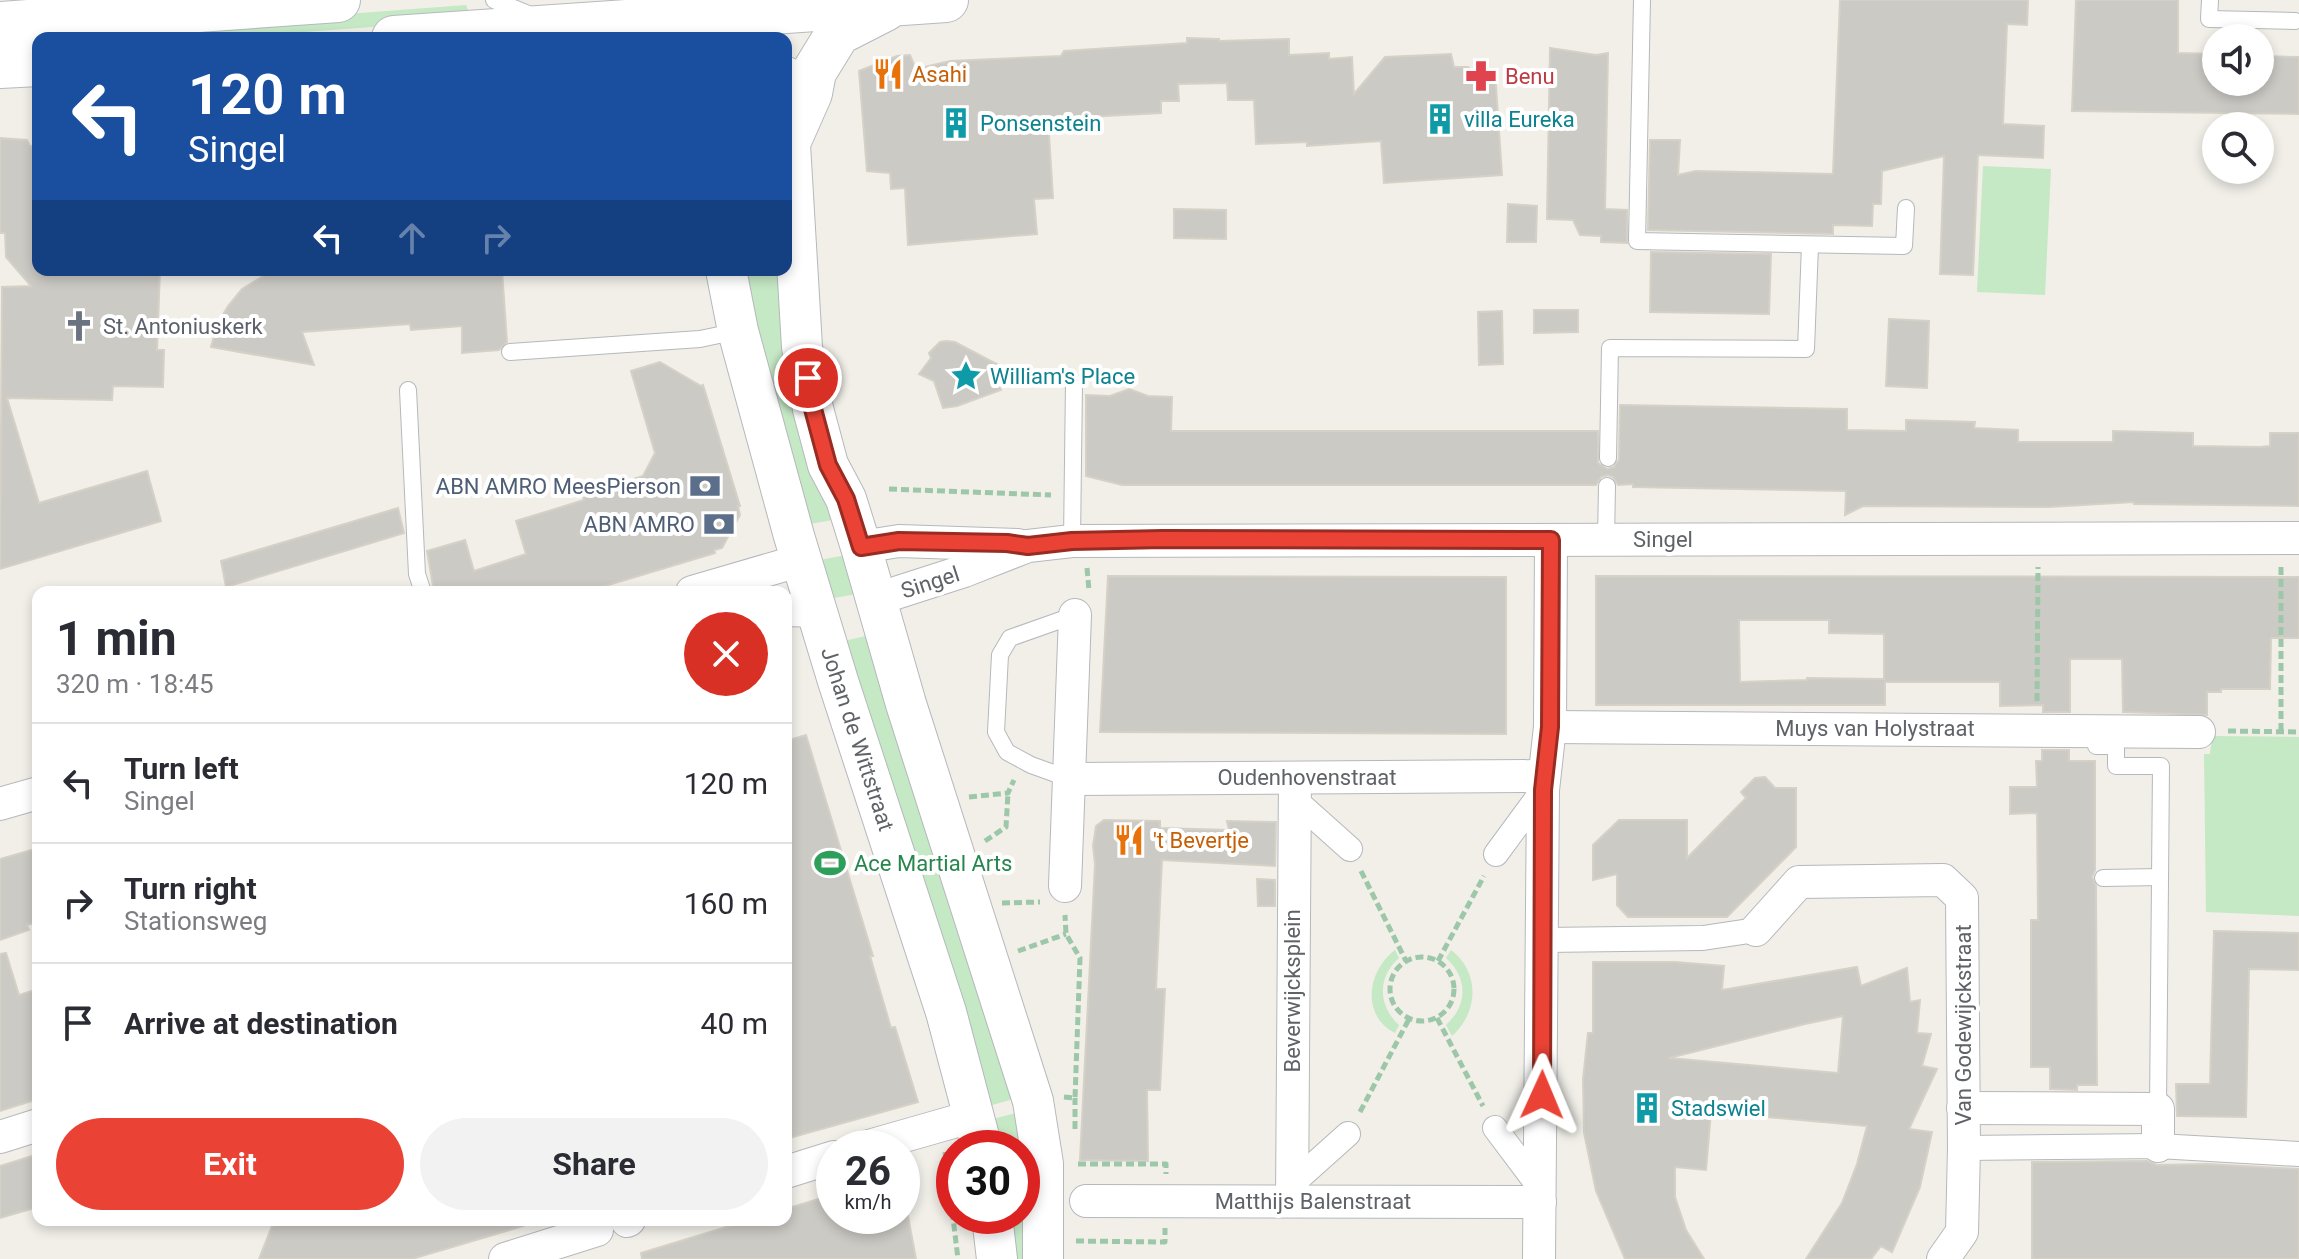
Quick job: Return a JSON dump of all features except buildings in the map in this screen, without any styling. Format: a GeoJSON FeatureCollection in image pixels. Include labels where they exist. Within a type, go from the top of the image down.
{"type":"FeatureCollection","features":[{"type":"Feature","properties":{"kind":"main road"},"geometry":{"type":"LineString","coordinates":[[0,24],[338,0]]}},
{"type":"Feature","properties":{"kind":"main road"},"geometry":{"type":"LineString","coordinates":[[477,32],[706,18],[779,17],[930,1]]}},
{"type":"Feature","properties":{"kind":"main road"},"geometry":{"type":"LineString","coordinates":[[792,134],[810,93],[814,72],[838,33],[885,9],[930,1]]}},
{"type":"Feature","properties":{"kind":"main road"},"geometry":{"type":"LineString","coordinates":[[560,26],[585,32]]}},
{"type":"Feature","properties":{"kind":"main road"},"geometry":{"type":"LineString","coordinates":[[0,66],[32,64]]}},
{"type":"Feature","properties":{"kind":"street"},"geometry":{"type":"LineString","coordinates":[[792,155],[802,347],[813,409],[828,465],[846,499],[906,704],[1033,1101],[1059,1250]]}},
{"type":"Feature","properties":{"kind":"street","name":"Johan de Wittstraat"},"geometry":{"type":"LineString","coordinates":[[727,276],[738,331],[802,560],[802,610],[946,1012],[966,1129]]}},
{"type":"Feature","properties":{"kind":"street","name":"Singel"},"geometry":{"type":"LineString","coordinates":[[861,547],[899,541],[1028,546],[1078,541],[2290,538]]}},
{"type":"Feature","properties":{"kind":"street"},"geometry":{"type":"LineString","coordinates":[[1539,1259],[1544,783],[1550,727],[1551,540]]}},
{"type":"Feature","properties":{"kind":"street","name":"Singel"},"geometry":{"type":"LineString","coordinates":[[877,599],[1028,546]]}},
{"type":"Feature","properties":{"kind":"street"},"geometry":{"type":"LineString","coordinates":[[713,586],[802,560]]}},
{"type":"Feature","properties":{"kind":"street"},"geometry":{"type":"LineString","coordinates":[[1065,894],[1075,615]]}},
{"type":"Feature","properties":{"kind":"street","name":"Muys van Holystraat"},"geometry":{"type":"LineString","coordinates":[[1550,727],[2024,737],[2199,732]]}},
{"type":"Feature","properties":{"kind":"street","name":"Oudenhovenstraat"},"geometry":{"type":"LineString","coordinates":[[1070,779],[1294,788],[1544,783]]}},
{"type":"Feature","properties":{"kind":"street"},"geometry":{"type":"LineString","coordinates":[[1496,854],[1544,783]]}},
{"type":"Feature","properties":{"kind":"street"},"geometry":{"type":"LineString","coordinates":[[1294,788],[1350,849]]}},
{"type":"Feature","properties":{"kind":"street","name":"Beverwijcksplein"},"geometry":{"type":"LineString","coordinates":[[1292,1193],[1294,788]]}},
{"type":"Feature","properties":{"kind":"street"},"geometry":{"type":"LineString","coordinates":[[0,804],[32,795]]}},
{"type":"Feature","properties":{"kind":"street","name":"Van Godewijckstraat"},"geometry":{"type":"LineString","coordinates":[[1544,940],[1703,938],[1756,930],[1799,882],[1943,880],[1962,898],[1964,1148],[1962,1232],[1943,1259]]}},
{"type":"Feature","properties":{"kind":"street"},"geometry":{"type":"LineString","coordinates":[[1963,1108],[2158,1109],[2158,1146]]}},
{"type":"Feature","properties":{"kind":"street"},"geometry":{"type":"LineString","coordinates":[[0,1137],[32,1127]]}},
{"type":"Feature","properties":{"kind":"street"},"geometry":{"type":"LineString","coordinates":[[1495,1128],[1540,1195]]}},
{"type":"Feature","properties":{"kind":"street"},"geometry":{"type":"LineString","coordinates":[[920,1137],[966,1129]]}},
{"type":"Feature","properties":{"kind":"street"},"geometry":{"type":"LineString","coordinates":[[1292,1193],[1348,1134]]}},
{"type":"Feature","properties":{"kind":"street"},"geometry":{"type":"LineString","coordinates":[[1964,1148],[2158,1146],[2299,1154]]}},
{"type":"Feature","properties":{"kind":"street"},"geometry":{"type":"LineString","coordinates":[[792,1170],[816,1163]]}},
{"type":"Feature","properties":{"kind":"street","name":"Matthijs Balenstraat"},"geometry":{"type":"LineString","coordinates":[[1086,1201],[1165,1201],[1292,1193],[1540,1195]]}},
{"type":"Feature","properties":{"kind":"street"},"geometry":{"type":"LineString","coordinates":[[505,1259],[603,1226]]}},
{"type":"Feature","properties":{"kind":"street"},"geometry":{"type":"LineString","coordinates":[[994,1234],[997,1259]]}},
{"type":"Feature","properties":{"kind":"lane"},"geometry":{"type":"LineString","coordinates":[[494,0],[560,26]]}},
{"type":"Feature","properties":{"kind":"lane"},"geometry":{"type":"LineString","coordinates":[[1642,0],[1637,241],[1904,246],[1906,208]]}},
{"type":"Feature","properties":{"kind":"lane"},"geometry":{"type":"LineString","coordinates":[[2210,0],[2209,19],[2295,21]]}},
{"type":"Feature","properties":{"kind":"lane"},"geometry":{"type":"LineString","coordinates":[[1608,458],[1610,348],[1806,349],[1810,245]]}},
{"type":"Feature","properties":{"kind":"lane"},"geometry":{"type":"LineString","coordinates":[[510,352],[700,339],[738,331]]}},
{"type":"Feature","properties":{"kind":"lane"},"geometry":{"type":"LineString","coordinates":[[1074,382],[1072,496],[1078,541]]}},
{"type":"Feature","properties":{"kind":"lane"},"geometry":{"type":"LineString","coordinates":[[408,390],[417,574],[421,586]]}},
{"type":"Feature","properties":{"kind":"lane"},"geometry":{"type":"LineString","coordinates":[[1606,539],[1607,486]]}},
{"type":"Feature","properties":{"kind":"lane"},"geometry":{"type":"LineString","coordinates":[[1070,779],[1007,752],[996,732],[1000,655],[1010,638],[1075,615]]}},
{"type":"Feature","properties":{"kind":"lane"},"geometry":{"type":"LineString","coordinates":[[2024,737],[2116,746],[2116,766],[2161,766],[2158,1109]]}},
{"type":"Feature","properties":{"kind":"lane"},"geometry":{"type":"LineString","coordinates":[[2103,878],[2160,877]]}},
{"type":"Feature","properties":{"kind":"path"},"geometry":{"type":"LineString","coordinates":[[889,489],[1072,496]]}},
{"type":"Feature","properties":{"kind":"path"},"geometry":{"type":"LineString","coordinates":[[2024,737],[2038,538]]}},
{"type":"Feature","properties":{"kind":"path"},"geometry":{"type":"LineString","coordinates":[[2281,731],[2290,538]]}},
{"type":"Feature","properties":{"kind":"path"},"geometry":{"type":"LineString","coordinates":[[1075,615],[1090,605],[1078,541]]}},
{"type":"Feature","properties":{"kind":"path"},"geometry":{"type":"LineString","coordinates":[[2199,732],[2299,732]]}},
{"type":"Feature","properties":{"kind":"path"},"geometry":{"type":"LineString","coordinates":[[981,844],[1006,827],[1008,793],[1024,761]]}},
{"type":"Feature","properties":{"kind":"path"},"geometry":{"type":"LineString","coordinates":[[969,797],[1008,793]]}},
{"type":"Feature","properties":{"kind":"path"},"geometry":{"type":"LineString","coordinates":[[1350,849],[1406,961]]}},
{"type":"Feature","properties":{"kind":"path"},"geometry":{"type":"LineString","coordinates":[[1438,961],[1496,854]]}},
{"type":"Feature","properties":{"kind":"path"},"geometry":{"type":"LineString","coordinates":[[997,903],[1065,894],[1066,934],[1080,958],[1075,1138]]}},
{"type":"Feature","properties":{"kind":"path"},"geometry":{"type":"LineString","coordinates":[[1012,952],[1066,934]]}},
{"type":"Feature","properties":{"kind":"path"},"geometry":{"type":"LineString","coordinates":[[1428,957],[1438,961],[1448,970],[1454,983],[1453,997],[1447,1009],[1437,1018],[1425,1021],[1409,1019],[1395,1007],[1390,987],[1392,976],[1406,961],[1428,957]]}},
{"type":"Feature","properties":{"kind":"path"},"geometry":{"type":"LineString","coordinates":[[1437,1018],[1495,1128]]}},
{"type":"Feature","properties":{"kind":"path"},"geometry":{"type":"LineString","coordinates":[[1348,1134],[1409,1019]]}},
{"type":"Feature","properties":{"kind":"path"},"geometry":{"type":"LineString","coordinates":[[1033,1101],[1057,1096],[1075,1098]]}},
{"type":"Feature","properties":{"kind":"path"},"geometry":{"type":"LineString","coordinates":[[958,1259],[966,1129]]}},
{"type":"Feature","properties":{"kind":"path"},"geometry":{"type":"LineString","coordinates":[[1059,1250],[1165,1242],[1166,1164],[1075,1164],[1075,1151]]}},
{"type":"Feature","properties":{"kind":"green space"},"geometry":{"type":"Polygon","coordinates":[[[466,5],[469,13],[467,20],[304,32],[107,32],[466,5]]]}},
{"type":"Feature","properties":{"kind":"green space"},"geometry":{"type":"Polygon","coordinates":[[[1983,166],[2051,169],[2045,295],[1977,292],[1983,166]]]}},
{"type":"Feature","properties":{"kind":"green space"},"geometry":{"type":"Polygon","coordinates":[[[738,276],[783,276],[802,438],[819,493],[839,502],[843,518],[799,526],[738,276]]]}},
{"type":"Feature","properties":{"kind":"green space"},"geometry":{"type":"Polygon","coordinates":[[[856,553],[868,592],[828,599],[810,562],[856,553]]]}},
{"type":"Feature","properties":{"kind":"green space"},"geometry":{"type":"Polygon","coordinates":[[[879,633],[1024,1096],[985,1107],[853,661],[838,654],[835,643],[879,633]]]}},
{"type":"Feature","properties":{"kind":"green space"},"geometry":{"type":"Polygon","coordinates":[[[2212,736],[2299,737],[2299,916],[2206,912],[2204,754],[2210,754],[2212,736]]]}},
{"type":"Feature","properties":{"kind":"green space"},"geometry":{"type":"Polygon","coordinates":[[[1395,950],[1399,958],[1387,974],[1383,992],[1387,1009],[1399,1025],[1395,1033],[1376,1015],[1372,992],[1379,969],[1395,950]]]}},
{"type":"Feature","properties":{"kind":"green space"},"geometry":{"type":"Polygon","coordinates":[[[1451,950],[1467,969],[1472,992],[1467,1016],[1452,1036],[1446,1025],[1458,1009],[1462,992],[1458,974],[1446,958],[1451,950]]]}},
{"type":"Feature","properties":{"kind":"green space"},"geometry":{"type":"Polygon","coordinates":[[[1028,1110],[1029,1130],[992,1130],[989,1120],[1028,1110]]]}},
{"type":"Feature","properties":{"kind":"green space"},"geometry":{"type":"Polygon","coordinates":[[[1005,1234],[1033,1234],[1034,1259],[1008,1259],[1005,1234]]]}},
{"type":"Feature","properties":{"kind":"place","name":"Asahi"},"geometry":{"type":"Point","coordinates":[888,74]}},
{"type":"Feature","properties":{"kind":"place","name":"Benu"},"geometry":{"type":"Point","coordinates":[1481,76]}},
{"type":"Feature","properties":{"kind":"place","name":"villa Eureka"},"geometry":{"type":"Point","coordinates":[1440,119]}},
{"type":"Feature","properties":{"kind":"place","name":"Ponsenstein"},"geometry":{"type":"Point","coordinates":[956,123]}},
{"type":"Feature","properties":{"kind":"place","name":"St. Antoniuskerk"},"geometry":{"type":"Point","coordinates":[79,326]}},
{"type":"Feature","properties":{"kind":"place","name":"William's Place"},"geometry":{"type":"Point","coordinates":[966,376]}},
{"type":"Feature","properties":{"kind":"place","name":"ABN AMRO MeesPierson"},"geometry":{"type":"Point","coordinates":[705,486]}},
{"type":"Feature","properties":{"kind":"place","name":"ABN AMRO"},"geometry":{"type":"Point","coordinates":[719,524]}},
{"type":"Feature","properties":{"kind":"place","name":"'t Bevertje"},"geometry":{"type":"Point","coordinates":[1129,840]}},
{"type":"Feature","properties":{"kind":"place","name":"Ace Martial Arts"},"geometry":{"type":"Point","coordinates":[830,863]}},
{"type":"Feature","properties":{"kind":"place","name":"Stadswiel"},"geometry":{"type":"Point","coordinates":[1647,1108]}},
{"type":"Feature","properties":{"kind":"route"},"geometry":{"type":"LineString","coordinates":[[808,378],[828,465],[846,499],[861,547],[899,541],[1028,546],[1072,541],[1163,539],[1551,540],[1550,727],[1543,790],[1542,1095]]}}]}
